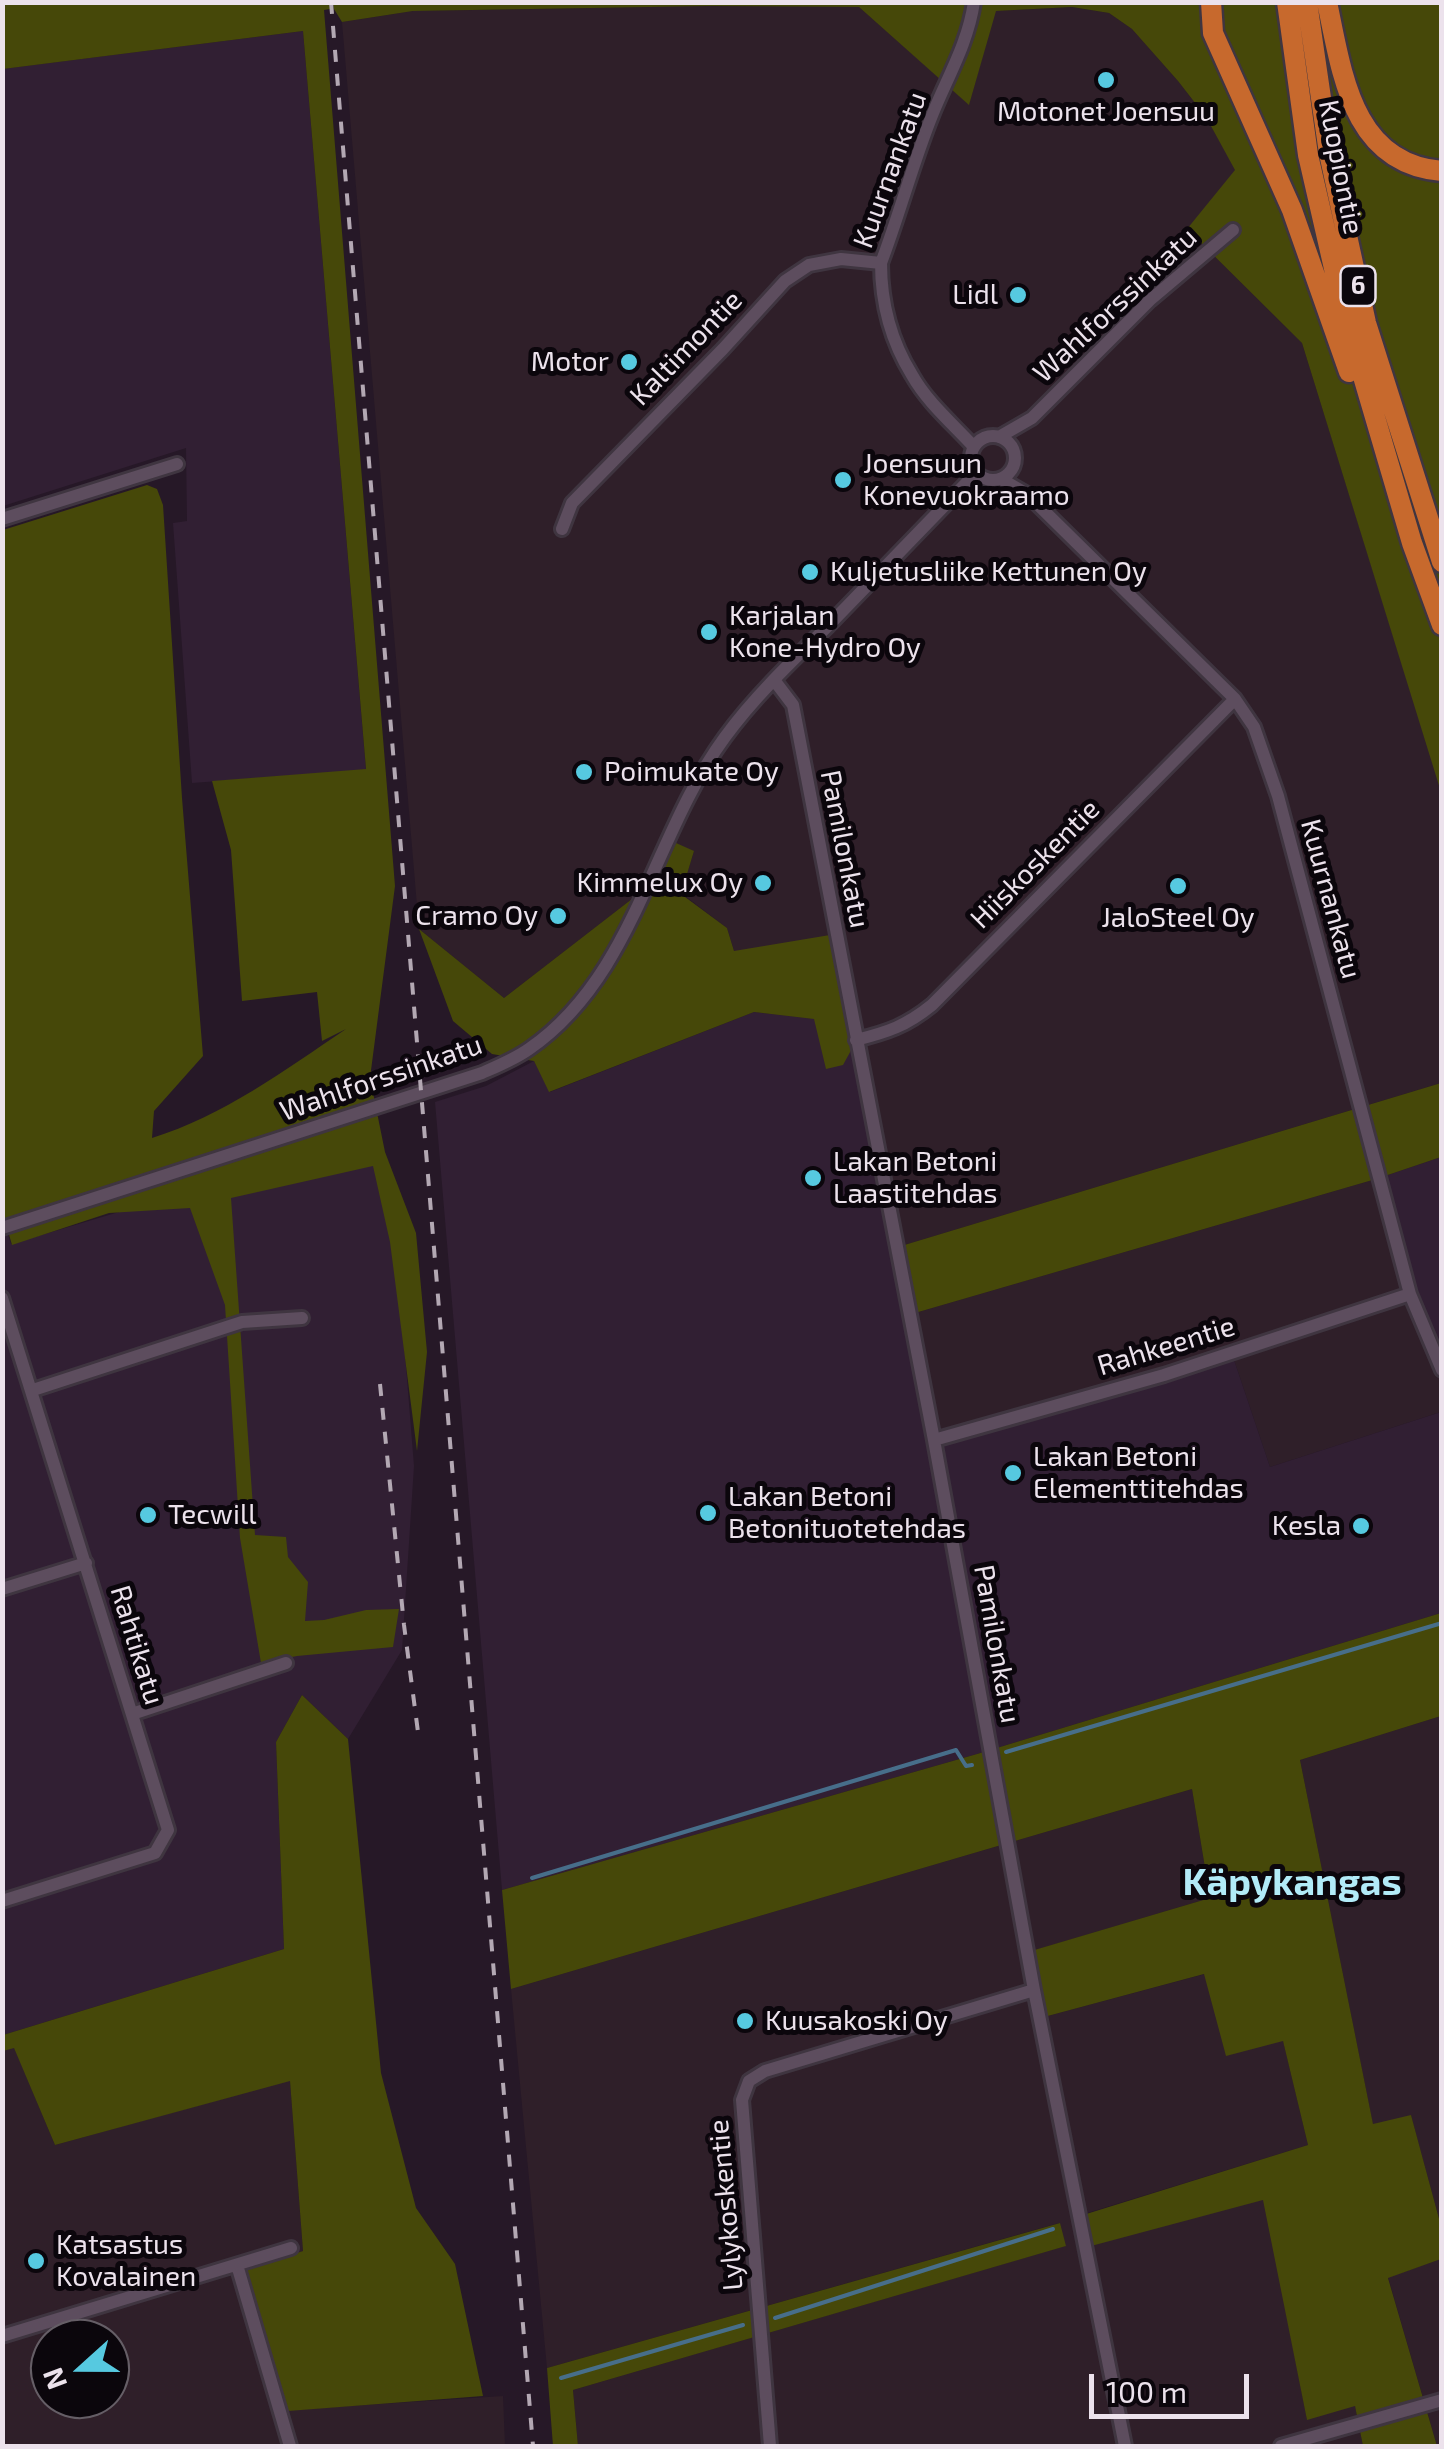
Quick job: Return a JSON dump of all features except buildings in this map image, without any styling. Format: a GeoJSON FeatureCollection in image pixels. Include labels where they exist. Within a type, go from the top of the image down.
{"type":"FeatureCollection","features":[{"type":"Feature","properties":{"kind":"highway","name":"Kuopiontie"},"geometry":{"type":"LineString","coordinates":[[1287,2],[1308,155],[1325,234],[1361,374],[1412,543],[1442,625]]}},
{"type":"Feature","properties":{"kind":"highway","name":"Kuopiontie"},"geometry":{"type":"LineString","coordinates":[[1307,2],[1329,153],[1366,322],[1442,562]]}},
{"type":"Feature","properties":{"kind":"highway"},"geometry":{"type":"LineString","coordinates":[[1327,2],[1348,94],[1369,133],[1397,158],[1442,172]]}},
{"type":"Feature","properties":{"kind":"highway"},"geometry":{"type":"LineString","coordinates":[[1207,6],[1227,67],[1292,210],[1412,543]]}},
{"type":"Feature","properties":{"kind":"street","name":"Kuurnankatu"},"geometry":{"type":"LineString","coordinates":[[956,62],[965,2]]}},
{"type":"Feature","properties":{"kind":"street","name":"Kuurnankatu"},"geometry":{"type":"LineString","coordinates":[[974,447],[912,377],[889,328],[881,263],[977,2]]}},
{"type":"Feature","properties":{"kind":"street","name":"Wahlforssinkatu"},"geometry":{"type":"LineString","coordinates":[[999,437],[1032,418],[1150,300],[1233,230]]}},
{"type":"Feature","properties":{"kind":"street","name":"Kaltimontie"},"geometry":{"type":"LineString","coordinates":[[562,529],[572,503],[785,281],[809,265],[841,259],[881,263]]}},
{"type":"Feature","properties":{"kind":"street","name":"Wahlforssinkatu"},"geometry":{"type":"LineString","coordinates":[[1014,458],[1032,418]]}},
{"type":"Feature","properties":{"kind":"street"},"geometry":{"type":"LineString","coordinates":[[986,437],[999,437],[1010,444],[1014,458],[1007,476],[988,480],[976,473],[971,460],[974,447],[986,437]]}},
{"type":"Feature","properties":{"kind":"street","name":"Kuurnankatu"},"geometry":{"type":"LineString","coordinates":[[1014,458],[1046,514]]}},
{"type":"Feature","properties":{"kind":"street"},"geometry":{"type":"LineString","coordinates":[[2,519],[176,464]]}},
{"type":"Feature","properties":{"kind":"street","name":"Wahlforssinkatu"},"geometry":{"type":"LineString","coordinates":[[2,1228],[467,1078],[527,1051],[568,1015],[604,970],[704,768],[732,727],[976,473]]}},
{"type":"Feature","properties":{"kind":"street","name":"Kuurnankatu"},"geometry":{"type":"LineString","coordinates":[[1001,479],[1027,494],[1234,699],[1254,727],[1269,766],[1410,1294],[1442,1370]]}},
{"type":"Feature","properties":{"kind":"street","name":"Pamilonkatu"},"geometry":{"type":"LineString","coordinates":[[774,680],[792,705],[934,1440],[1034,1990],[1125,2446]]}},
{"type":"Feature","properties":{"kind":"street","name":"Hiiskoskentie"},"geometry":{"type":"LineString","coordinates":[[856,1040],[912,1022],[932,1005],[1234,699]]}},
{"type":"Feature","properties":{"kind":"street","name":"Rahkeentie"},"geometry":{"type":"LineString","coordinates":[[934,1440],[1164,1374],[1410,1294]]}},
{"type":"Feature","properties":{"kind":"street","name":"Rahtikatu"},"geometry":{"type":"LineString","coordinates":[[2,1298],[168,1830],[155,1853],[2,1901]]}},
{"type":"Feature","properties":{"kind":"street"},"geometry":{"type":"LineString","coordinates":[[32,1390],[242,1322],[302,1318]]}},
{"type":"Feature","properties":{"kind":"street"},"geometry":{"type":"LineString","coordinates":[[2,1588],[86,1563]]}},
{"type":"Feature","properties":{"kind":"street"},"geometry":{"type":"LineString","coordinates":[[132,1714],[286,1663]]}},
{"type":"Feature","properties":{"kind":"street","name":"Lylykoskentie"},"geometry":{"type":"LineString","coordinates":[[770,2446],[742,2100],[749,2081],[765,2070],[1034,1990]]}},
{"type":"Feature","properties":{"kind":"street"},"geometry":{"type":"LineString","coordinates":[[2,2336],[291,2248]]}},
{"type":"Feature","properties":{"kind":"street"},"geometry":{"type":"LineString","coordinates":[[236,2264],[290,2446]]}},
{"type":"Feature","properties":{"kind":"street"},"geometry":{"type":"LineString","coordinates":[[1281,2446],[1442,2400]]}},
{"type":"Feature","properties":{"kind":"shaded area"},"geometry":{"type":"Polygon","coordinates":[[[3,3],[329,3],[330,9],[324,10],[395,886],[370,1078],[385,1152],[416,1233],[427,1352],[417,1451],[390,1242],[373,1166],[231,1198],[255,1535],[286,1537],[288,1557],[308,1582],[305,1621],[366,1610],[399,1609],[393,1647],[261,1663],[240,1538],[225,1305],[190,1208],[109,1213],[12,1245],[3,1214],[3,530],[147,485],[157,489],[163,505],[203,1056],[154,1111],[152,1138],[228,1105],[346,1029],[322,1041],[317,992],[242,1001],[231,850],[212,781],[366,769],[303,31],[3,69],[3,3]]]}},
{"type":"Feature","properties":{"kind":"shaded area"},"geometry":{"type":"Polygon","coordinates":[[[333,3],[1441,3],[1441,792],[1302,343],[1187,229],[1235,170],[1206,117],[1132,29],[1109,13],[1072,7],[996,11],[969,105],[859,7],[413,11],[342,22],[333,3]]]}},
{"type":"Feature","properties":{"kind":"shaded area"},"geometry":{"type":"Polygon","coordinates":[[[859,7],[969,104],[995,11],[1072,7],[1109,13],[1132,29],[1206,117],[1236,170],[1188,230],[1302,343],[1442,792],[1441,1083],[901,1246],[734,951],[727,928],[681,893],[694,851],[504,998],[419,929],[342,22],[413,11],[859,7]]]}},
{"type":"Feature","properties":{"kind":"shaded area"},"geometry":{"type":"Polygon","coordinates":[[[303,31],[366,770],[192,783],[173,523],[187,521],[186,448],[3,506],[2,69],[303,31]]]}},
{"type":"Feature","properties":{"kind":"shaded area"},"geometry":{"type":"Polygon","coordinates":[[[676,843],[694,851],[681,894],[727,928],[734,951],[842,933],[860,1034],[843,1065],[826,1069],[814,1019],[754,1012],[549,1092],[534,1061],[492,1054],[453,1021],[419,929],[504,998],[659,878],[676,843]]]}},
{"type":"Feature","properties":{"kind":"shaded area"},"geometry":{"type":"Polygon","coordinates":[[[754,1012],[814,1019],[860,1034],[942,1442],[1232,1354],[1270,1467],[1441,1412],[1441,1613],[977,1754],[502,1890],[435,1102],[486,1086],[534,1061],[550,1092],[754,1012]]]}},
{"type":"Feature","properties":{"kind":"shaded area"},"geometry":{"type":"Polygon","coordinates":[[[1441,1083],[1441,1157],[915,1313],[901,1246],[1441,1083]]]}},
{"type":"Feature","properties":{"kind":"shaded area"},"geometry":{"type":"Polygon","coordinates":[[[369,1138],[396,1242],[414,1466],[402,1650],[348,1739],[302,1695],[276,1742],[284,1949],[3,2035],[2,1215],[11,1244],[369,1138]]]}},
{"type":"Feature","properties":{"kind":"shaded area"},"geometry":{"type":"Polygon","coordinates":[[[1441,1157],[1441,1378],[1420,1331],[1376,1179],[1441,1157]]]}},
{"type":"Feature","properties":{"kind":"shaded area"},"geometry":{"type":"Polygon","coordinates":[[[1376,1179],[1420,1331],[1441,1378],[1441,1412],[1270,1467],[1232,1354],[942,1443],[915,1313],[1376,1179]]]}},
{"type":"Feature","properties":{"kind":"shaded area"},"geometry":{"type":"Polygon","coordinates":[[[1441,1613],[1441,1716],[1300,1760],[1373,2124],[1411,2115],[1441,2226],[1441,2259],[1388,2278],[1437,2446],[1363,2446],[1355,2406],[1307,2420],[1263,2200],[1091,2246],[1083,2215],[1308,2145],[1283,2041],[1226,2056],[1204,1974],[1044,2017],[1031,1951],[1210,1898],[1192,1789],[511,1989],[502,1890],[977,1754],[1441,1613]]]}},
{"type":"Feature","properties":{"kind":"shaded area"},"geometry":{"type":"Polygon","coordinates":[[[302,1695],[348,1739],[381,2073],[416,2208],[455,2264],[483,2396],[288,2411],[243,2270],[303,2251],[290,2081],[55,2145],[14,2048],[3,2051],[3,2035],[284,1949],[276,1742],[302,1695]]]}},
{"type":"Feature","properties":{"kind":"shaded area"},"geometry":{"type":"Polygon","coordinates":[[[1441,1716],[1441,2226],[1411,2116],[1373,2125],[1300,1760],[1441,1716]]]}},
{"type":"Feature","properties":{"kind":"shaded area"},"geometry":{"type":"Polygon","coordinates":[[[1192,1789],[1210,1898],[1032,1951],[1044,2017],[1205,1974],[1283,2040],[1308,2145],[1084,2214],[1091,2245],[1264,2199],[1307,2419],[1355,2405],[1363,2446],[578,2446],[573,2390],[1065,2246],[1059,2223],[547,2368],[511,1989],[1192,1789]]]}},
{"type":"Feature","properties":{"kind":"shaded area"},"geometry":{"type":"Polygon","coordinates":[[[14,2047],[55,2145],[290,2080],[303,2251],[243,2270],[288,2410],[503,2396],[505,2446],[3,2446],[2,2051],[14,2047]]]}},
{"type":"Feature","properties":{"kind":"shaded area"},"geometry":{"type":"Polygon","coordinates":[[[1060,2223],[1066,2246],[573,2390],[578,2446],[553,2446],[547,2368],[1060,2223]]]}},
{"type":"Feature","properties":{"kind":"shaded area"},"geometry":{"type":"Polygon","coordinates":[[[1441,2259],[1441,2446],[1437,2446],[1388,2277],[1441,2259]]]}},
{"type":"Feature","properties":{"kind":"waterway"},"geometry":{"type":"LineString","coordinates":[[1006,1752],[1442,1623]]}},
{"type":"Feature","properties":{"kind":"waterway"},"geometry":{"type":"LineString","coordinates":[[532,1878],[956,1750],[966,1766],[972,1765]]}},
{"type":"Feature","properties":{"kind":"waterway"},"geometry":{"type":"LineString","coordinates":[[775,2318],[1053,2229]]}},
{"type":"Feature","properties":{"kind":"waterway"},"geometry":{"type":"LineString","coordinates":[[561,2378],[743,2325]]}},
{"type":"Feature","properties":{"kind":"railway"},"geometry":{"type":"LineString","coordinates":[[331,2],[533,2446]]}},
{"type":"Feature","properties":{"kind":"railway"},"geometry":{"type":"LineString","coordinates":[[380,1384],[418,1732]]}},
{"type":"Feature","properties":{"kind":"place","name":"Motonet Joensuu"},"geometry":{"type":"Point","coordinates":[1106,80]}},
{"type":"Feature","properties":{"kind":"place","name":"Lidl"},"geometry":{"type":"Point","coordinates":[1018,295]}},
{"type":"Feature","properties":{"kind":"place","name":"Motor"},"geometry":{"type":"Point","coordinates":[629,362]}},
{"type":"Feature","properties":{"kind":"place","name":"Joensuun Konevuokraamo"},"geometry":{"type":"Point","coordinates":[843,480]}},
{"type":"Feature","properties":{"kind":"place","name":"Kuljetusliike Kettunen Oy"},"geometry":{"type":"Point","coordinates":[810,572]}},
{"type":"Feature","properties":{"kind":"place","name":"Karjalan Kone-Hydro Oy"},"geometry":{"type":"Point","coordinates":[709,632]}},
{"type":"Feature","properties":{"kind":"place","name":"Poimukate Oy"},"geometry":{"type":"Point","coordinates":[584,772]}},
{"type":"Feature","properties":{"kind":"place","name":"Kimmelux Oy"},"geometry":{"type":"Point","coordinates":[763,883]}},
{"type":"Feature","properties":{"kind":"place","name":"JaloSteel Oy"},"geometry":{"type":"Point","coordinates":[1178,886]}},
{"type":"Feature","properties":{"kind":"place","name":"Cramo Oy"},"geometry":{"type":"Point","coordinates":[558,916]}},
{"type":"Feature","properties":{"kind":"place","name":"Lakan Betoni Laastitehdas"},"geometry":{"type":"Point","coordinates":[813,1178]}},
{"type":"Feature","properties":{"kind":"place","name":"Lakan Betoni Elementtitehdas"},"geometry":{"type":"Point","coordinates":[1013,1473]}},
{"type":"Feature","properties":{"kind":"place","name":"Lakan Betoni Betonituotetehdas"},"geometry":{"type":"Point","coordinates":[708,1513]}},
{"type":"Feature","properties":{"kind":"place","name":"Tecwill"},"geometry":{"type":"Point","coordinates":[148,1515]}},
{"type":"Feature","properties":{"kind":"place","name":"Kesla"},"geometry":{"type":"Point","coordinates":[1361,1526]}},
{"type":"Feature","properties":{"kind":"place","name":"Kuusakoski Oy"},"geometry":{"type":"Point","coordinates":[745,2021]}},
{"type":"Feature","properties":{"kind":"place","name":"Katsastus Kovalainen"},"geometry":{"type":"Point","coordinates":[36,2261]}},
{"type":"Feature","properties":{"kind":"district","name":"Käpykangas"},"geometry":{"type":"Point","coordinates":[1292,1882]}}]}
